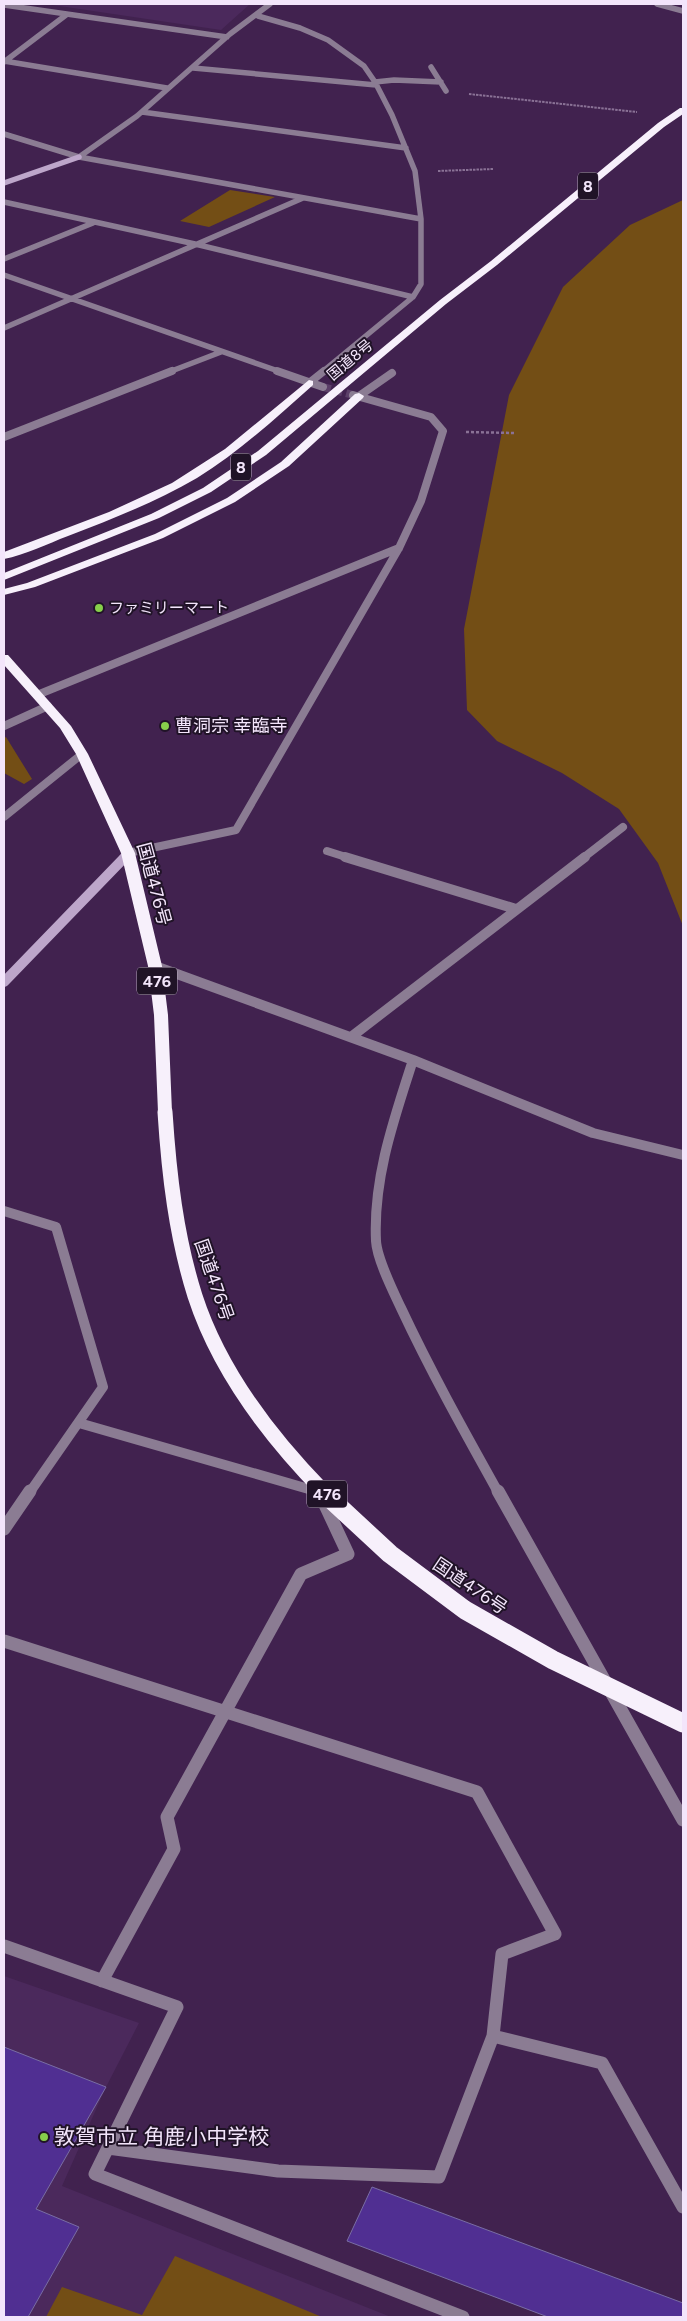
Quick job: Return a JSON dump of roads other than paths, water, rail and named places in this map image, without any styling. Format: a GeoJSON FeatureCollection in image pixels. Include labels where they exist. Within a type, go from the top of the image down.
{"type":"FeatureCollection","features":[{"type":"Feature","properties":{"kind":"highway","name":"国道8号"},"geometry":{"type":"LineString","coordinates":[[4,577],[138,523],[207,490],[262,453],[443,302],[494,264],[662,125],[683,110]]}},
{"type":"Feature","properties":{"kind":"highway"},"geometry":{"type":"LineString","coordinates":[[4,556],[122,511],[178,484],[202,469],[268,420],[309,383]]}},
{"type":"Feature","properties":{"kind":"highway"},"geometry":{"type":"LineString","coordinates":[[4,592],[31,585],[159,536],[231,500],[285,464],[356,396]]}},
{"type":"Feature","properties":{"kind":"highway","name":"国道476号"},"geometry":{"type":"LineString","coordinates":[[4,658],[66,726],[82,754],[128,853],[139,906],[155,966],[161,1015],[169,1176],[179,1240],[196,1300],[220,1353],[256,1414],[308,1475],[352,1519],[424,1582],[495,1628],[573,1670],[683,1723]]}},
{"type":"Feature","properties":{"kind":"street"},"geometry":{"type":"LineString","coordinates":[[4,183],[79,157],[107,139],[142,112],[227,37],[258,16],[270,4]]}},
{"type":"Feature","properties":{"kind":"street"},"geometry":{"type":"LineString","coordinates":[[657,4],[683,11]]}},
{"type":"Feature","properties":{"kind":"street"},"geometry":{"type":"LineString","coordinates":[[4,5],[227,37]]}},
{"type":"Feature","properties":{"kind":"street"},"geometry":{"type":"LineString","coordinates":[[4,61],[66,15]]}},
{"type":"Feature","properties":{"kind":"street"},"geometry":{"type":"LineString","coordinates":[[258,16],[300,28],[328,40],[364,66],[376,84],[415,171],[422,219],[421,284],[413,297],[309,383]]}},
{"type":"Feature","properties":{"kind":"street"},"geometry":{"type":"LineString","coordinates":[[4,61],[167,88]]}},
{"type":"Feature","properties":{"kind":"street"},"geometry":{"type":"LineString","coordinates":[[432,67],[446,91]]}},
{"type":"Feature","properties":{"kind":"street"},"geometry":{"type":"LineString","coordinates":[[193,68],[376,84],[394,80],[442,82]]}},
{"type":"Feature","properties":{"kind":"street"},"geometry":{"type":"LineString","coordinates":[[142,112],[406,148]]}},
{"type":"Feature","properties":{"kind":"street"},"geometry":{"type":"LineString","coordinates":[[4,134],[79,157],[422,219]]}},
{"type":"Feature","properties":{"kind":"street"},"geometry":{"type":"LineString","coordinates":[[4,328],[304,197]]}},
{"type":"Feature","properties":{"kind":"street"},"geometry":{"type":"LineString","coordinates":[[4,202],[93,224],[195,244],[413,297]]}},
{"type":"Feature","properties":{"kind":"street"},"geometry":{"type":"LineString","coordinates":[[4,259],[93,224]]}},
{"type":"Feature","properties":{"kind":"street"},"geometry":{"type":"LineString","coordinates":[[4,275],[323,387]]}},
{"type":"Feature","properties":{"kind":"street"},"geometry":{"type":"LineString","coordinates":[[4,437],[221,352]]}},
{"type":"Feature","properties":{"kind":"street"},"geometry":{"type":"LineString","coordinates":[[356,396],[392,373]]}},
{"type":"Feature","properties":{"kind":"street"},"geometry":{"type":"LineString","coordinates":[[4,982],[128,853],[236,830],[399,548],[421,502],[443,431],[431,417],[356,396]]}},
{"type":"Feature","properties":{"kind":"street"},"geometry":{"type":"LineString","coordinates":[[37,694],[399,548]]}},
{"type":"Feature","properties":{"kind":"street"},"geometry":{"type":"LineString","coordinates":[[4,726],[48,706]]}},
{"type":"Feature","properties":{"kind":"street"},"geometry":{"type":"LineString","coordinates":[[4,817],[82,754]]}},
{"type":"Feature","properties":{"kind":"street"},"geometry":{"type":"LineString","coordinates":[[351,1037],[623,827]]}},
{"type":"Feature","properties":{"kind":"street"},"geometry":{"type":"LineString","coordinates":[[327,852],[516,909]]}},
{"type":"Feature","properties":{"kind":"street"},"geometry":{"type":"LineString","coordinates":[[155,966],[413,1060],[592,1133],[683,1155]]}},
{"type":"Feature","properties":{"kind":"street"},"geometry":{"type":"LineString","coordinates":[[413,1060],[390,1135],[377,1194],[376,1243],[390,1284],[430,1371],[683,1820]]}},
{"type":"Feature","properties":{"kind":"street"},"geometry":{"type":"LineString","coordinates":[[4,1211],[56,1227],[103,1387],[4,1529]]}},
{"type":"Feature","properties":{"kind":"street"},"geometry":{"type":"LineString","coordinates":[[79,1423],[319,1492],[348,1554],[301,1574],[166,1817],[174,1849],[102,1980]]}},
{"type":"Feature","properties":{"kind":"street"},"geometry":{"type":"LineString","coordinates":[[4,1641],[477,1792],[555,1934],[502,1954],[493,2036],[439,2177],[278,2171],[108,2148]]}},
{"type":"Feature","properties":{"kind":"street"},"geometry":{"type":"LineString","coordinates":[[4,1946],[177,2007],[95,2174],[463,2317]]}},
{"type":"Feature","properties":{"kind":"street"},"geometry":{"type":"LineString","coordinates":[[493,2036],[602,2063],[683,2206]]}},
{"type":"Feature","properties":{"kind":"tunnel"},"geometry":{"type":"LineString","coordinates":[[323,387],[353,395]]}},
{"type":"Feature","properties":{"kind":"place","name":"ファミリーマート"},"geometry":{"type":"Point","coordinates":[99,608]}},
{"type":"Feature","properties":{"kind":"place","name":"曹洞宗 幸臨寺"},"geometry":{"type":"Point","coordinates":[165,726]}},
{"type":"Feature","properties":{"kind":"place","name":"敦賀市立 角鹿小中学校"},"geometry":{"type":"Point","coordinates":[44,2137]}}]}
